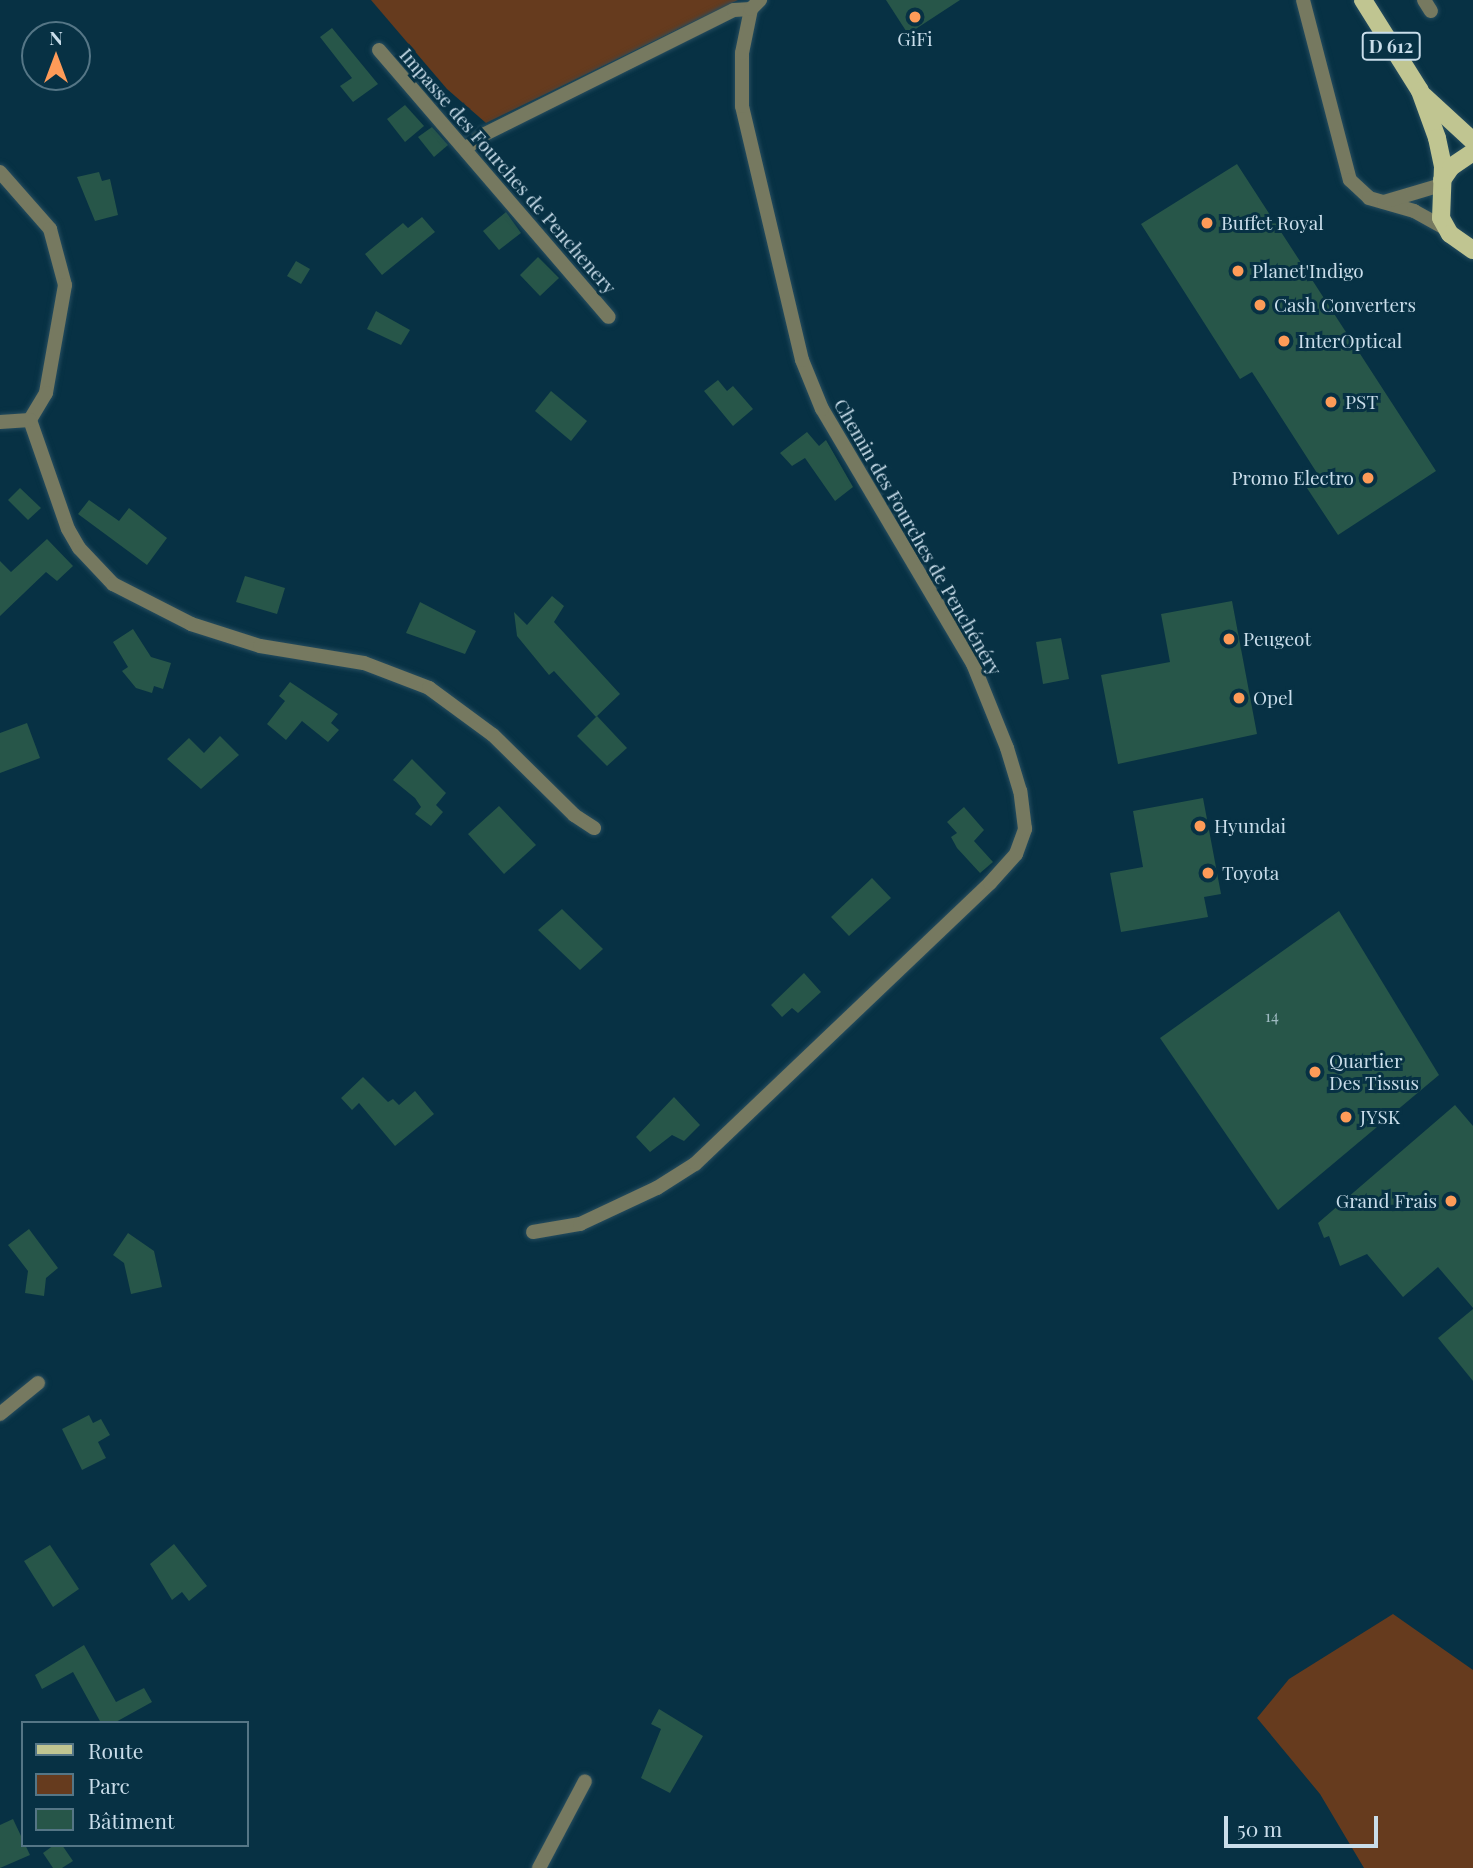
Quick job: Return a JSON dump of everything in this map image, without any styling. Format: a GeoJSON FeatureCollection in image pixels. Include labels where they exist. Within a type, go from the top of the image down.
{"type":"FeatureCollection","features":[{"type":"Feature","properties":{"kind":"main road","name":"D 612"},"geometry":{"type":"LineString","coordinates":[[1363,0],[1420,91],[1442,158],[1442,182]]}},
{"type":"Feature","properties":{"kind":"main road","name":"D 612"},"geometry":{"type":"LineString","coordinates":[[1420,91],[1473,141]]}},
{"type":"Feature","properties":{"kind":"main road"},"geometry":{"type":"LineString","coordinates":[[1473,152],[1451,167],[1442,182],[1438,205],[1446,229],[1473,250]]}},
{"type":"Feature","properties":{"kind":"street"},"geometry":{"type":"LineString","coordinates":[[1303,0],[1350,180],[1369,198],[1446,229]]}},
{"type":"Feature","properties":{"kind":"street"},"geometry":{"type":"LineString","coordinates":[[465,149],[483,135],[734,10],[755,4]]}},
{"type":"Feature","properties":{"kind":"street","name":"Chemin des Fourches de Penchénéry"},"geometry":{"type":"LineString","coordinates":[[533,1233],[580,1224],[657,1188],[695,1164],[990,883],[1016,854],[1025,828],[1020,791],[1007,748],[973,664],[822,409],[802,360],[742,106],[740,66],[755,4]]}},
{"type":"Feature","properties":{"kind":"street","name":"Impasse des Fourches de Penchenery"},"geometry":{"type":"LineString","coordinates":[[379,50],[609,317]]}},
{"type":"Feature","properties":{"kind":"street"},"geometry":{"type":"LineString","coordinates":[[0,172],[50,229],[65,285],[52,367],[41,405],[30,420],[0,422]]}},
{"type":"Feature","properties":{"kind":"street"},"geometry":{"type":"LineString","coordinates":[[1383,202],[1442,182]]}},
{"type":"Feature","properties":{"kind":"street"},"geometry":{"type":"LineString","coordinates":[[30,420],[68,529],[79,548],[113,583],[191,624],[260,646],[364,663],[429,688],[493,735],[574,815],[594,828]]}},
{"type":"Feature","properties":{"kind":"street"},"geometry":{"type":"LineString","coordinates":[[0,1414],[38,1383]]}},
{"type":"Feature","properties":{"kind":"street"},"geometry":{"type":"LineString","coordinates":[[540,1868],[585,1781]]}},
{"type":"Feature","properties":{"kind":"green space"},"geometry":{"type":"Polygon","coordinates":[[[371,0],[738,0],[486,123],[447,89],[371,0]]]}},
{"type":"Feature","properties":{"kind":"green space"},"geometry":{"type":"Polygon","coordinates":[[[1393,1614],[1473,1670],[1473,1868],[1364,1868],[1320,1794],[1257,1718],[1289,1679],[1393,1614]]]}},
{"type":"Feature","properties":{"kind":"building","name":"GiFi"},"geometry":{"type":"Polygon","coordinates":[[[886,0],[960,0],[908,34],[886,0]]]}},
{"type":"Feature","properties":{"kind":"building"},"geometry":{"type":"Polygon","coordinates":[[[332,28],[378,84],[353,102],[340,86],[352,78],[320,37],[332,28]]]}},
{"type":"Feature","properties":{"kind":"building"},"geometry":{"type":"Polygon","coordinates":[[[405,105],[424,126],[405,142],[387,119],[405,105]]]}},
{"type":"Feature","properties":{"kind":"building"},"geometry":{"type":"Polygon","coordinates":[[[432,127],[448,145],[434,157],[418,137],[432,127]]]}},
{"type":"Feature","properties":{"kind":"building"},"geometry":{"type":"Polygon","coordinates":[[[1237,164],[1436,471],[1338,535],[1303,482],[1317,473],[1252,372],[1240,379],[1141,224],[1237,164]]]}},
{"type":"Feature","properties":{"kind":"building"},"geometry":{"type":"Polygon","coordinates":[[[99,172],[102,181],[110,179],[118,215],[95,221],[77,177],[99,172]]]}},
{"type":"Feature","properties":{"kind":"building"},"geometry":{"type":"Polygon","coordinates":[[[506,212],[521,233],[499,250],[483,231],[506,212]]]}},
{"type":"Feature","properties":{"kind":"building"},"geometry":{"type":"Polygon","coordinates":[[[422,217],[435,232],[382,275],[365,254],[403,223],[408,228],[422,217]]]}},
{"type":"Feature","properties":{"kind":"building"},"geometry":{"type":"Polygon","coordinates":[[[538,257],[559,278],[540,296],[520,275],[538,257]]]}},
{"type":"Feature","properties":{"kind":"building"},"geometry":{"type":"Polygon","coordinates":[[[296,261],[310,269],[301,284],[287,276],[296,261]]]}},
{"type":"Feature","properties":{"kind":"building"},"geometry":{"type":"Polygon","coordinates":[[[376,311],[410,330],[401,345],[367,329],[376,311]]]}},
{"type":"Feature","properties":{"kind":"building"},"geometry":{"type":"Polygon","coordinates":[[[718,380],[727,391],[733,386],[753,409],[733,426],[704,391],[718,380]]]}},
{"type":"Feature","properties":{"kind":"building"},"geometry":{"type":"Polygon","coordinates":[[[551,391],[587,421],[571,441],[535,411],[551,391]]]}},
{"type":"Feature","properties":{"kind":"building"},"geometry":{"type":"Polygon","coordinates":[[[807,432],[819,446],[826,440],[853,487],[835,501],[805,458],[792,466],[780,453],[807,432]]]}},
{"type":"Feature","properties":{"kind":"building"},"geometry":{"type":"Polygon","coordinates":[[[20,488],[41,508],[28,520],[8,500],[20,488]]]}},
{"type":"Feature","properties":{"kind":"building"},"geometry":{"type":"Polygon","coordinates":[[[89,500],[119,521],[129,508],[167,538],[147,565],[78,514],[89,500]]]}},
{"type":"Feature","properties":{"kind":"building"},"geometry":{"type":"Polygon","coordinates":[[[47,539],[73,566],[57,581],[46,572],[0,616],[0,561],[11,572],[47,539]]]}},
{"type":"Feature","properties":{"kind":"building"},"geometry":{"type":"Polygon","coordinates":[[[245,576],[285,588],[277,614],[236,602],[245,576]]]}},
{"type":"Feature","properties":{"kind":"building"},"geometry":{"type":"Polygon","coordinates":[[[552,596],[564,606],[554,622],[620,694],[596,717],[554,671],[549,675],[517,636],[514,612],[527,625],[552,596]]]}},
{"type":"Feature","properties":{"kind":"building"},"geometry":{"type":"Polygon","coordinates":[[[1232,601],[1257,734],[1118,764],[1101,675],[1170,662],[1161,614],[1232,601]]]}},
{"type":"Feature","properties":{"kind":"building"},"geometry":{"type":"Polygon","coordinates":[[[420,602],[476,631],[465,654],[406,633],[420,602]]]}},
{"type":"Feature","properties":{"kind":"building"},"geometry":{"type":"Polygon","coordinates":[[[133,629],[151,657],[171,663],[163,689],[154,686],[152,693],[136,688],[122,671],[128,667],[113,642],[133,629]]]}},
{"type":"Feature","properties":{"kind":"building"},"geometry":{"type":"Polygon","coordinates":[[[1061,638],[1069,679],[1043,684],[1036,642],[1061,638]]]}},
{"type":"Feature","properties":{"kind":"building"},"geometry":{"type":"Polygon","coordinates":[[[290,682],[338,714],[331,723],[339,730],[328,742],[302,721],[286,740],[267,724],[285,701],[279,696],[290,682]]]}},
{"type":"Feature","properties":{"kind":"building"},"geometry":{"type":"Polygon","coordinates":[[[597,716],[627,748],[607,766],[577,736],[597,716]]]}},
{"type":"Feature","properties":{"kind":"building"},"geometry":{"type":"Polygon","coordinates":[[[27,723],[40,758],[0,773],[0,733],[27,723]]]}},
{"type":"Feature","properties":{"kind":"building"},"geometry":{"type":"Polygon","coordinates":[[[220,736],[239,755],[201,789],[167,759],[189,738],[204,753],[220,736]]]}},
{"type":"Feature","properties":{"kind":"building"},"geometry":{"type":"Polygon","coordinates":[[[412,759],[446,793],[436,805],[443,812],[431,826],[415,814],[421,807],[415,798],[393,780],[412,759]]]}},
{"type":"Feature","properties":{"kind":"building"},"geometry":{"type":"Polygon","coordinates":[[[1203,798],[1221,894],[1204,897],[1208,917],[1121,932],[1110,873],[1143,867],[1133,811],[1203,798]]]}},
{"type":"Feature","properties":{"kind":"building"},"geometry":{"type":"Polygon","coordinates":[[[499,806],[536,845],[504,874],[468,834],[499,806]]]}},
{"type":"Feature","properties":{"kind":"building"},"geometry":{"type":"Polygon","coordinates":[[[964,807],[984,830],[974,841],[993,862],[980,873],[957,848],[951,837],[957,833],[947,822],[964,807]]]}},
{"type":"Feature","properties":{"kind":"building"},"geometry":{"type":"Polygon","coordinates":[[[872,878],[891,898],[849,936],[831,917],[872,878]]]}},
{"type":"Feature","properties":{"kind":"building"},"geometry":{"type":"Polygon","coordinates":[[[562,909],[603,949],[580,970],[538,930],[562,909]]]}},
{"type":"Feature","properties":{"kind":"building"},"geometry":{"type":"Polygon","coordinates":[[[1339,911],[1439,1075],[1278,1210],[1160,1038],[1339,911]]]}},
{"type":"Feature","properties":{"kind":"building"},"geometry":{"type":"Polygon","coordinates":[[[804,973],[821,992],[798,1013],[792,1008],[782,1017],[771,1005],[804,973]]]}},
{"type":"Feature","properties":{"kind":"building"},"geometry":{"type":"Polygon","coordinates":[[[363,1077],[388,1102],[393,1099],[399,1105],[415,1091],[434,1114],[395,1146],[359,1103],[352,1110],[341,1098],[363,1077]]]}},
{"type":"Feature","properties":{"kind":"building"},"geometry":{"type":"Polygon","coordinates":[[[674,1097],[700,1125],[684,1141],[672,1135],[650,1152],[636,1137],[674,1097]]]}},
{"type":"Feature","properties":{"kind":"building"},"geometry":{"type":"Polygon","coordinates":[[[1455,1105],[1473,1126],[1473,1308],[1438,1267],[1403,1297],[1367,1254],[1340,1266],[1329,1236],[1324,1238],[1318,1223],[1455,1105]]]}},
{"type":"Feature","properties":{"kind":"building"},"geometry":{"type":"Polygon","coordinates":[[[29,1229],[58,1268],[46,1278],[44,1296],[25,1293],[28,1271],[8,1245],[29,1229]]]}},
{"type":"Feature","properties":{"kind":"building"},"geometry":{"type":"Polygon","coordinates":[[[128,1233],[154,1251],[162,1287],[131,1294],[124,1263],[113,1255],[128,1233]]]}},
{"type":"Feature","properties":{"kind":"building"},"geometry":{"type":"Polygon","coordinates":[[[1473,1309],[1473,1381],[1438,1338],[1473,1309]]]}},
{"type":"Feature","properties":{"kind":"building"},"geometry":{"type":"Polygon","coordinates":[[[89,1415],[93,1423],[101,1419],[110,1435],[98,1442],[106,1458],[82,1470],[62,1429],[89,1415]]]}},
{"type":"Feature","properties":{"kind":"building"},"geometry":{"type":"Polygon","coordinates":[[[174,1544],[207,1586],[189,1601],[182,1592],[172,1600],[150,1564],[174,1544]]]}},
{"type":"Feature","properties":{"kind":"building"},"geometry":{"type":"Polygon","coordinates":[[[50,1545],[79,1589],[53,1607],[24,1561],[50,1545]]]}},
{"type":"Feature","properties":{"kind":"building"},"geometry":{"type":"Polygon","coordinates":[[[84,1645],[116,1702],[144,1688],[152,1702],[118,1721],[100,1721],[73,1672],[42,1689],[35,1675],[84,1645]]]}},
{"type":"Feature","properties":{"kind":"building"},"geometry":{"type":"Polygon","coordinates":[[[659,1709],[703,1736],[670,1793],[641,1778],[661,1729],[651,1724],[659,1709]]]}},
{"type":"Feature","properties":{"kind":"building"},"geometry":{"type":"Polygon","coordinates":[[[13,1819],[21,1836],[21,1847],[26,1847],[30,1855],[0,1868],[0,1825],[13,1819]]]}},
{"type":"Feature","properties":{"kind":"building"},"geometry":{"type":"Polygon","coordinates":[[[51,1847],[63,1847],[73,1861],[62,1868],[53,1868],[43,1853],[51,1847]]]}},
{"type":"Feature","properties":{"kind":"place","name":"GiFi"},"geometry":{"type":"Point","coordinates":[915,17]}},
{"type":"Feature","properties":{"kind":"place","name":"Buffet Royal"},"geometry":{"type":"Point","coordinates":[1207,223]}},
{"type":"Feature","properties":{"kind":"place","name":"Planet'Indigo"},"geometry":{"type":"Point","coordinates":[1238,271]}},
{"type":"Feature","properties":{"kind":"place","name":"Cash Converters"},"geometry":{"type":"Point","coordinates":[1260,305]}},
{"type":"Feature","properties":{"kind":"place","name":"InterOptical"},"geometry":{"type":"Point","coordinates":[1284,341]}},
{"type":"Feature","properties":{"kind":"place","name":"PST"},"geometry":{"type":"Point","coordinates":[1331,402]}},
{"type":"Feature","properties":{"kind":"place","name":"Promo Electro"},"geometry":{"type":"Point","coordinates":[1368,478]}},
{"type":"Feature","properties":{"kind":"place","name":"Peugeot"},"geometry":{"type":"Point","coordinates":[1229,639]}},
{"type":"Feature","properties":{"kind":"place","name":"Opel"},"geometry":{"type":"Point","coordinates":[1239,698]}},
{"type":"Feature","properties":{"kind":"place","name":"Hyundai"},"geometry":{"type":"Point","coordinates":[1200,826]}},
{"type":"Feature","properties":{"kind":"place","name":"Toyota"},"geometry":{"type":"Point","coordinates":[1208,873]}},
{"type":"Feature","properties":{"kind":"place","name":"Quartier Des Tissus"},"geometry":{"type":"Point","coordinates":[1315,1072]}},
{"type":"Feature","properties":{"kind":"place","name":"JYSK"},"geometry":{"type":"Point","coordinates":[1346,1117]}},
{"type":"Feature","properties":{"kind":"place","name":"Grand Frais"},"geometry":{"type":"Point","coordinates":[1451,1201]}}]}
